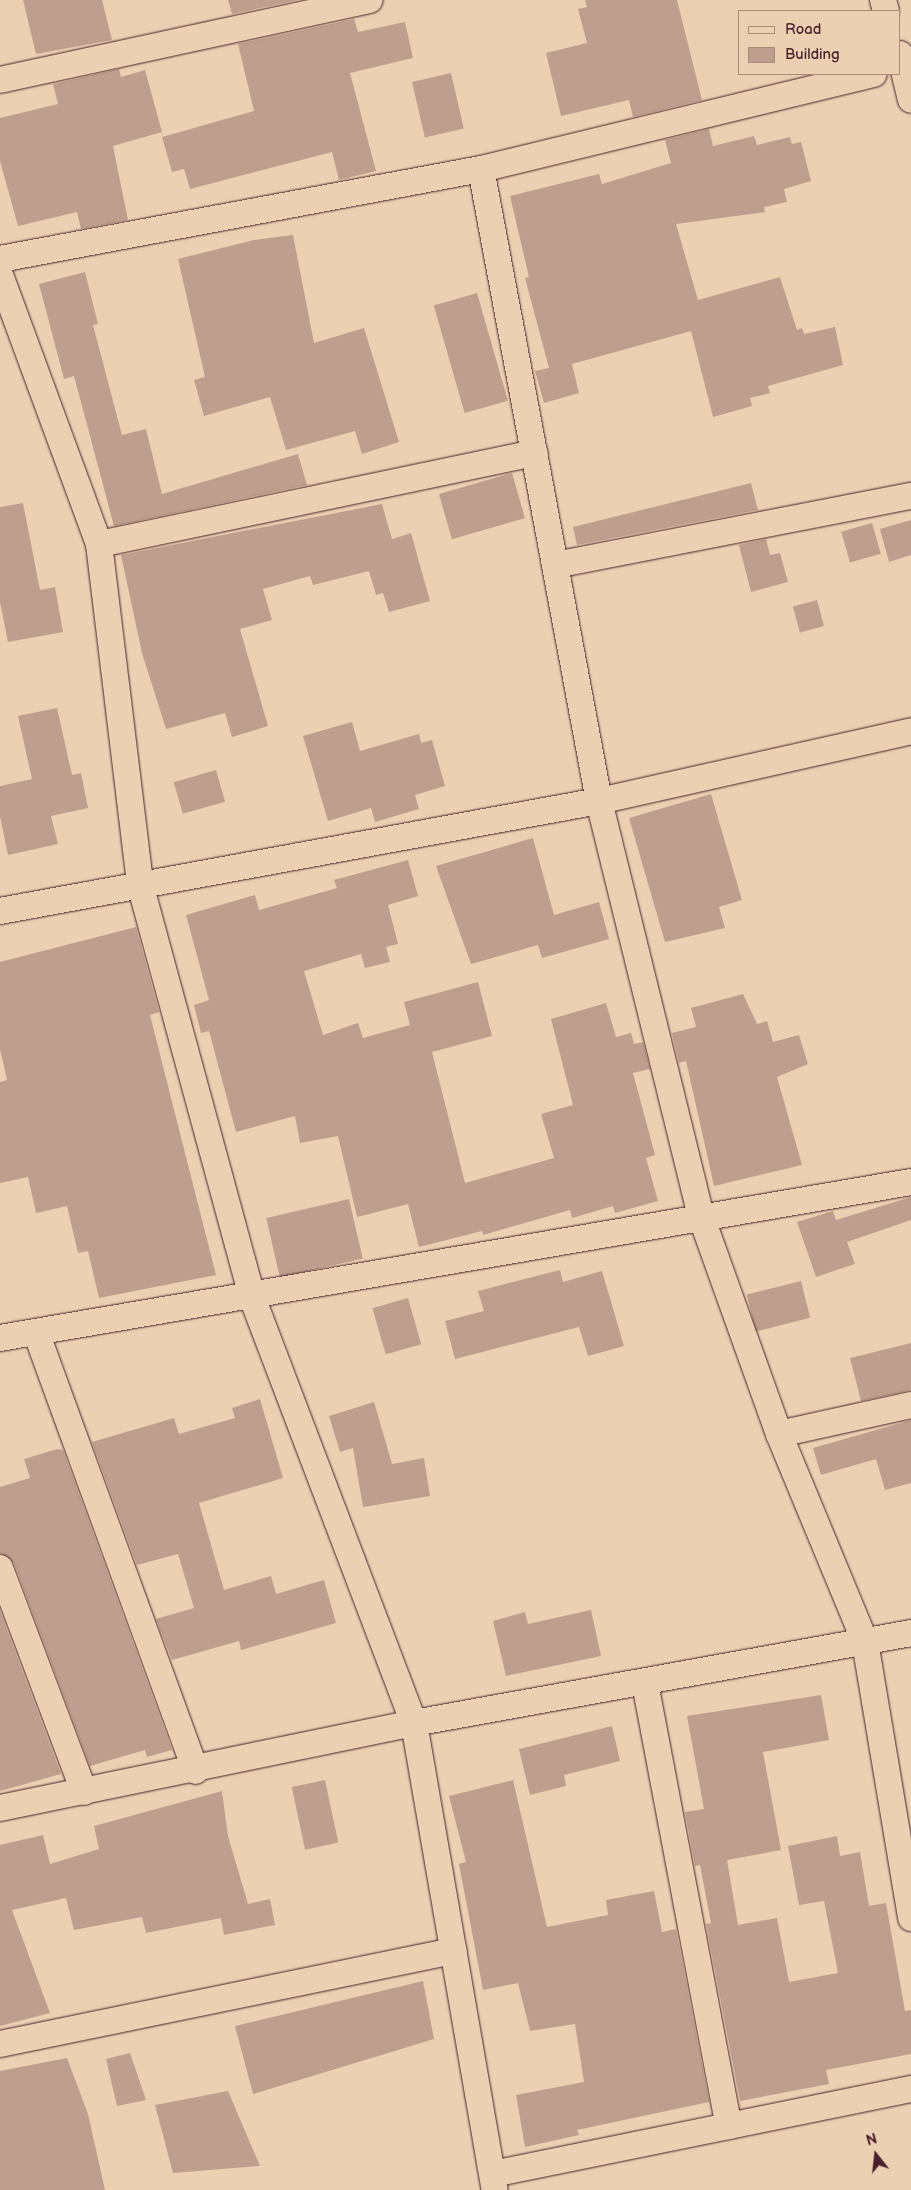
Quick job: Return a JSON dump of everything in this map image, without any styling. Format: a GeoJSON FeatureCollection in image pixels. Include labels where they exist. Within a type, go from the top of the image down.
{"type":"FeatureCollection","features":[{"type":"Feature","properties":{"kind":"street"},"geometry":{"type":"LineString","coordinates":[[0,80],[369,0]]}},
{"type":"Feature","properties":{"kind":"street"},"geometry":{"type":"LineString","coordinates":[[904,63],[911,100]]}},
{"type":"Feature","properties":{"kind":"street"},"geometry":{"type":"LineString","coordinates":[[0,259],[481,169],[870,75]]}},
{"type":"Feature","properties":{"kind":"street"},"geometry":{"type":"LineString","coordinates":[[481,169],[599,801],[702,1219],[779,1434],[865,1642],[911,1918]]}},
{"type":"Feature","properties":{"kind":"street"},"geometry":{"type":"LineString","coordinates":[[0,275],[99,544],[140,884],[252,1298],[414,1723],[494,2182],[729,2126],[911,2090]]}},
{"type":"Feature","properties":{"kind":"street"},"geometry":{"type":"LineString","coordinates":[[99,544],[534,453]]}},
{"type":"Feature","properties":{"kind":"street"},"geometry":{"type":"LineString","coordinates":[[555,565],[911,496]]}},
{"type":"Feature","properties":{"kind":"street"},"geometry":{"type":"LineString","coordinates":[[0,911],[599,801],[911,731]]}},
{"type":"Feature","properties":{"kind":"street"},"geometry":{"type":"LineString","coordinates":[[0,1338],[252,1298],[911,1182]]}},
{"type":"Feature","properties":{"kind":"street"},"geometry":{"type":"LineString","coordinates":[[36,1332],[196,1771]]}},
{"type":"Feature","properties":{"kind":"street"},"geometry":{"type":"LineString","coordinates":[[779,1434],[911,1405]]}},
{"type":"Feature","properties":{"kind":"street"},"geometry":{"type":"LineString","coordinates":[[0,1568],[84,1792]]}},
{"type":"Feature","properties":{"kind":"street"},"geometry":{"type":"LineString","coordinates":[[0,1808],[196,1771],[414,1723],[911,1634]]}},
{"type":"Feature","properties":{"kind":"street"},"geometry":{"type":"LineString","coordinates":[[645,1683],[729,2126]]}},
{"type":"Feature","properties":{"kind":"street"},"geometry":{"type":"LineString","coordinates":[[0,2044],[454,1951]]}},
{"type":"Feature","properties":{"kind":"building"},"geometry":{"type":"Polygon","coordinates":[[[23,0],[102,0],[112,40],[36,54],[23,0]]]}},
{"type":"Feature","properties":{"kind":"building"},"geometry":{"type":"Polygon","coordinates":[[[228,0],[298,0],[232,14],[228,0]]]}},
{"type":"Feature","properties":{"kind":"building"},"geometry":{"type":"Polygon","coordinates":[[[585,0],[677,0],[702,100],[633,117],[629,100],[561,116],[546,53],[587,43],[578,9],[587,7],[585,0]]]}},
{"type":"Feature","properties":{"kind":"building"},"geometry":{"type":"Polygon","coordinates":[[[354,19],[358,32],[405,22],[413,58],[350,73],[376,171],[339,180],[332,152],[190,189],[184,169],[172,172],[162,137],[254,111],[238,44],[354,19]]]}},
{"type":"Feature","properties":{"kind":"building"},"geometry":{"type":"Polygon","coordinates":[[[119,69],[121,77],[145,70],[162,132],[113,146],[128,220],[81,229],[77,212],[18,226],[0,161],[0,118],[58,104],[53,84],[119,69]]]}},
{"type":"Feature","properties":{"kind":"building"},"geometry":{"type":"Polygon","coordinates":[[[451,73],[464,129],[425,138],[412,82],[451,73]]]}},
{"type":"Feature","properties":{"kind":"building"},"geometry":{"type":"Polygon","coordinates":[[[709,129],[713,146],[754,136],[757,145],[790,137],[792,144],[801,142],[811,181],[784,189],[787,202],[764,207],[765,212],[676,224],[698,300],[780,277],[797,330],[802,328],[804,334],[835,327],[843,365],[768,386],[770,393],[750,398],[752,406],[713,417],[691,331],[572,364],[579,393],[544,403],[535,371],[549,368],[525,278],[529,277],[510,196],[599,174],[602,184],[671,163],[665,140],[709,129]]]}},
{"type":"Feature","properties":{"kind":"building"},"geometry":{"type":"Polygon","coordinates":[[[293,235],[314,343],[364,328],[399,442],[362,454],[355,431],[286,450],[270,397],[204,416],[194,380],[205,377],[178,259],[254,240],[293,235]]]}},
{"type":"Feature","properties":{"kind":"building"},"geometry":{"type":"Polygon","coordinates":[[[85,272],[98,324],[93,325],[122,435],[146,429],[162,494],[298,454],[307,485],[114,526],[74,376],[64,379],[39,284],[85,272]]]}},
{"type":"Feature","properties":{"kind":"building"},"geometry":{"type":"Polygon","coordinates":[[[477,293],[508,401],[465,413],[434,305],[477,293]]]}},
{"type":"Feature","properties":{"kind":"building"},"geometry":{"type":"Polygon","coordinates":[[[512,473],[525,518],[452,539],[439,494],[512,473]]]}},
{"type":"Feature","properties":{"kind":"building"},"geometry":{"type":"Polygon","coordinates":[[[751,483],[758,510],[577,545],[573,527],[751,483]]]}},
{"type":"Feature","properties":{"kind":"building"},"geometry":{"type":"Polygon","coordinates":[[[23,503],[40,590],[55,587],[63,632],[8,642],[0,602],[0,507],[23,503]]]}},
{"type":"Feature","properties":{"kind":"building"},"geometry":{"type":"Polygon","coordinates":[[[382,504],[392,539],[411,533],[430,601],[389,612],[383,593],[376,595],[369,571],[313,585],[310,576],[263,589],[272,620],[240,629],[268,726],[232,737],[225,713],[166,729],[142,653],[121,555],[382,504]]]}},
{"type":"Feature","properties":{"kind":"building"},"geometry":{"type":"Polygon","coordinates":[[[911,520],[911,555],[889,562],[880,529],[911,520]]]}},
{"type":"Feature","properties":{"kind":"building"},"geometry":{"type":"Polygon","coordinates":[[[872,523],[881,554],[850,563],[841,532],[872,523]]]}},
{"type":"Feature","properties":{"kind":"building"},"geometry":{"type":"Polygon","coordinates":[[[766,539],[770,555],[780,553],[788,582],[751,592],[739,545],[766,539]]]}},
{"type":"Feature","properties":{"kind":"building"},"geometry":{"type":"Polygon","coordinates":[[[817,600],[824,626],[800,633],[793,606],[817,600]]]}},
{"type":"Feature","properties":{"kind":"building"},"geometry":{"type":"Polygon","coordinates":[[[57,708],[72,775],[81,773],[88,808],[51,816],[58,844],[8,855],[0,816],[0,786],[32,779],[18,716],[57,708]]]}},
{"type":"Feature","properties":{"kind":"building"},"geometry":{"type":"Polygon","coordinates":[[[352,722],[360,751],[419,734],[421,743],[432,740],[445,786],[415,795],[419,809],[375,822],[371,808],[328,821],[303,736],[352,722]]]}},
{"type":"Feature","properties":{"kind":"building"},"geometry":{"type":"Polygon","coordinates":[[[216,770],[225,802],[183,814],[174,782],[216,770]]]}},
{"type":"Feature","properties":{"kind":"building"},"geometry":{"type":"Polygon","coordinates":[[[711,794],[742,900],[719,907],[725,928],[665,942],[629,818],[711,794]]]}},
{"type":"Feature","properties":{"kind":"building"},"geometry":{"type":"Polygon","coordinates":[[[533,838],[554,915],[599,902],[609,939],[542,958],[538,945],[471,964],[436,866],[533,838]]]}},
{"type":"Feature","properties":{"kind":"building"},"geometry":{"type":"Polygon","coordinates":[[[408,860],[418,896],[388,905],[398,944],[386,947],[390,962],[365,968],[361,954],[304,971],[323,1035],[358,1023],[363,1038],[410,1025],[404,1002],[478,982],[492,1036],[432,1052],[465,1183],[554,1158],[541,1114],[573,1105],[551,1019],[606,1003],[616,1037],[631,1033],[634,1044],[643,1042],[650,1069],[633,1073],[655,1155],[646,1158],[658,1201],[615,1213],[613,1206],[572,1218],[570,1210],[483,1235],[482,1231],[419,1247],[408,1204],[357,1217],[338,1136],[300,1143],[295,1116],[236,1132],[209,1031],[201,1033],[194,1005],[209,1000],[186,915],[255,895],[259,910],[337,888],[334,880],[408,860]]]}},
{"type":"Feature","properties":{"kind":"building"},"geometry":{"type":"Polygon","coordinates":[[[136,927],[159,1012],[150,1015],[216,1275],[99,1298],[88,1251],[78,1253],[67,1206],[36,1213],[28,1177],[0,1183],[0,1082],[7,1080],[0,1049],[0,962],[136,927]]]}},
{"type":"Feature","properties":{"kind":"building"},"geometry":{"type":"Polygon","coordinates":[[[743,994],[757,1024],[767,1021],[773,1042],[799,1035],[808,1064],[777,1077],[802,1165],[714,1186],[686,1061],[679,1063],[672,1033],[696,1027],[691,1008],[743,994]]]}},
{"type":"Feature","properties":{"kind":"building"},"geometry":{"type":"Polygon","coordinates":[[[911,1197],[911,1220],[847,1242],[855,1264],[816,1277],[797,1222],[833,1211],[836,1220],[911,1197]]]}},
{"type":"Feature","properties":{"kind":"building"},"geometry":{"type":"Polygon","coordinates":[[[349,1199],[363,1258],[280,1278],[266,1218],[349,1199]]]}},
{"type":"Feature","properties":{"kind":"building"},"geometry":{"type":"Polygon","coordinates":[[[560,1270],[563,1282],[602,1271],[624,1346],[588,1356],[579,1327],[455,1359],[445,1321],[484,1311],[478,1291],[560,1270]]]}},
{"type":"Feature","properties":{"kind":"building"},"geometry":{"type":"Polygon","coordinates":[[[801,1281],[810,1318],[756,1331],[747,1295],[801,1281]]]}},
{"type":"Feature","properties":{"kind":"building"},"geometry":{"type":"Polygon","coordinates":[[[408,1298],[421,1344],[386,1354],[372,1308],[408,1298]]]}},
{"type":"Feature","properties":{"kind":"building"},"geometry":{"type":"Polygon","coordinates":[[[911,1343],[911,1390],[861,1401],[850,1358],[911,1343]]]}},
{"type":"Feature","properties":{"kind":"building"},"geometry":{"type":"Polygon","coordinates":[[[260,1399],[283,1478],[199,1503],[224,1590],[271,1576],[276,1594],[324,1580],[336,1623],[241,1650],[239,1641],[172,1660],[156,1619],[194,1608],[178,1554],[137,1565],[92,1442],[174,1418],[179,1434],[235,1418],[232,1408],[260,1399]]]}},
{"type":"Feature","properties":{"kind":"building"},"geometry":{"type":"Polygon","coordinates":[[[374,1402],[392,1464],[424,1458],[430,1496],[363,1507],[353,1448],[340,1452],[329,1416],[374,1402]]]}},
{"type":"Feature","properties":{"kind":"building"},"geometry":{"type":"Polygon","coordinates":[[[911,1420],[911,1483],[885,1490],[876,1459],[821,1475],[813,1448],[911,1420]]]}},
{"type":"Feature","properties":{"kind":"building"},"geometry":{"type":"Polygon","coordinates":[[[57,1449],[63,1450],[172,1750],[147,1757],[145,1750],[90,1766],[14,1563],[0,1553],[0,1487],[30,1478],[24,1459],[57,1449]]]}},
{"type":"Feature","properties":{"kind":"building"},"geometry":{"type":"Polygon","coordinates":[[[591,1610],[601,1656],[506,1676],[493,1621],[525,1612],[528,1624],[591,1610]]]}},
{"type":"Feature","properties":{"kind":"building"},"geometry":{"type":"Polygon","coordinates":[[[0,1611],[61,1774],[0,1791],[0,1611]]]}},
{"type":"Feature","properties":{"kind":"building"},"geometry":{"type":"Polygon","coordinates":[[[821,1695],[829,1740],[763,1752],[781,1850],[727,1860],[738,1925],[777,1918],[789,1982],[838,1973],[824,1901],[799,1905],[788,1846],[837,1836],[840,1856],[860,1852],[869,1906],[886,1903],[905,2011],[911,2010],[911,2054],[826,2070],[829,2084],[740,2101],[706,1924],[711,1923],[700,1865],[695,1866],[685,1812],[704,1809],[687,1716],[821,1695]]]}},
{"type":"Feature","properties":{"kind":"building"},"geometry":{"type":"Polygon","coordinates":[[[612,1726],[620,1761],[564,1775],[566,1786],[530,1795],[519,1749],[612,1726]]]}},
{"type":"Feature","properties":{"kind":"building"},"geometry":{"type":"Polygon","coordinates":[[[325,1780],[338,1843],[305,1850],[292,1787],[325,1780]]]}},
{"type":"Feature","properties":{"kind":"building"},"geometry":{"type":"Polygon","coordinates":[[[513,1780],[547,1927],[608,1915],[606,1900],[654,1891],[662,1932],[676,1929],[709,2102],[577,2130],[579,2135],[525,2147],[516,2095],[584,2082],[575,2024],[530,2031],[518,1983],[483,1990],[459,1864],[466,1862],[449,1796],[513,1780]]]}},
{"type":"Feature","properties":{"kind":"building"},"geometry":{"type":"Polygon","coordinates":[[[222,1791],[228,1836],[248,1904],[270,1899],[275,1925],[224,1935],[221,1918],[146,1933],[142,1917],[74,1930],[66,1898],[12,1910],[50,2013],[0,2026],[0,1845],[43,1835],[50,1864],[99,1849],[94,1826],[222,1791]]]}},
{"type":"Feature","properties":{"kind":"building"},"geometry":{"type":"Polygon","coordinates":[[[423,1981],[434,2039],[253,2094],[235,2026],[423,1981]]]}},
{"type":"Feature","properties":{"kind":"building"},"geometry":{"type":"Polygon","coordinates":[[[130,2053],[146,2100],[117,2106],[106,2059],[130,2053]]]}},
{"type":"Feature","properties":{"kind":"building"},"geometry":{"type":"Polygon","coordinates":[[[67,2058],[88,2114],[105,2190],[0,2190],[0,2071],[67,2058]]]}},
{"type":"Feature","properties":{"kind":"building"},"geometry":{"type":"Polygon","coordinates":[[[228,2091],[260,2166],[173,2173],[155,2105],[228,2091]]]}}]}
